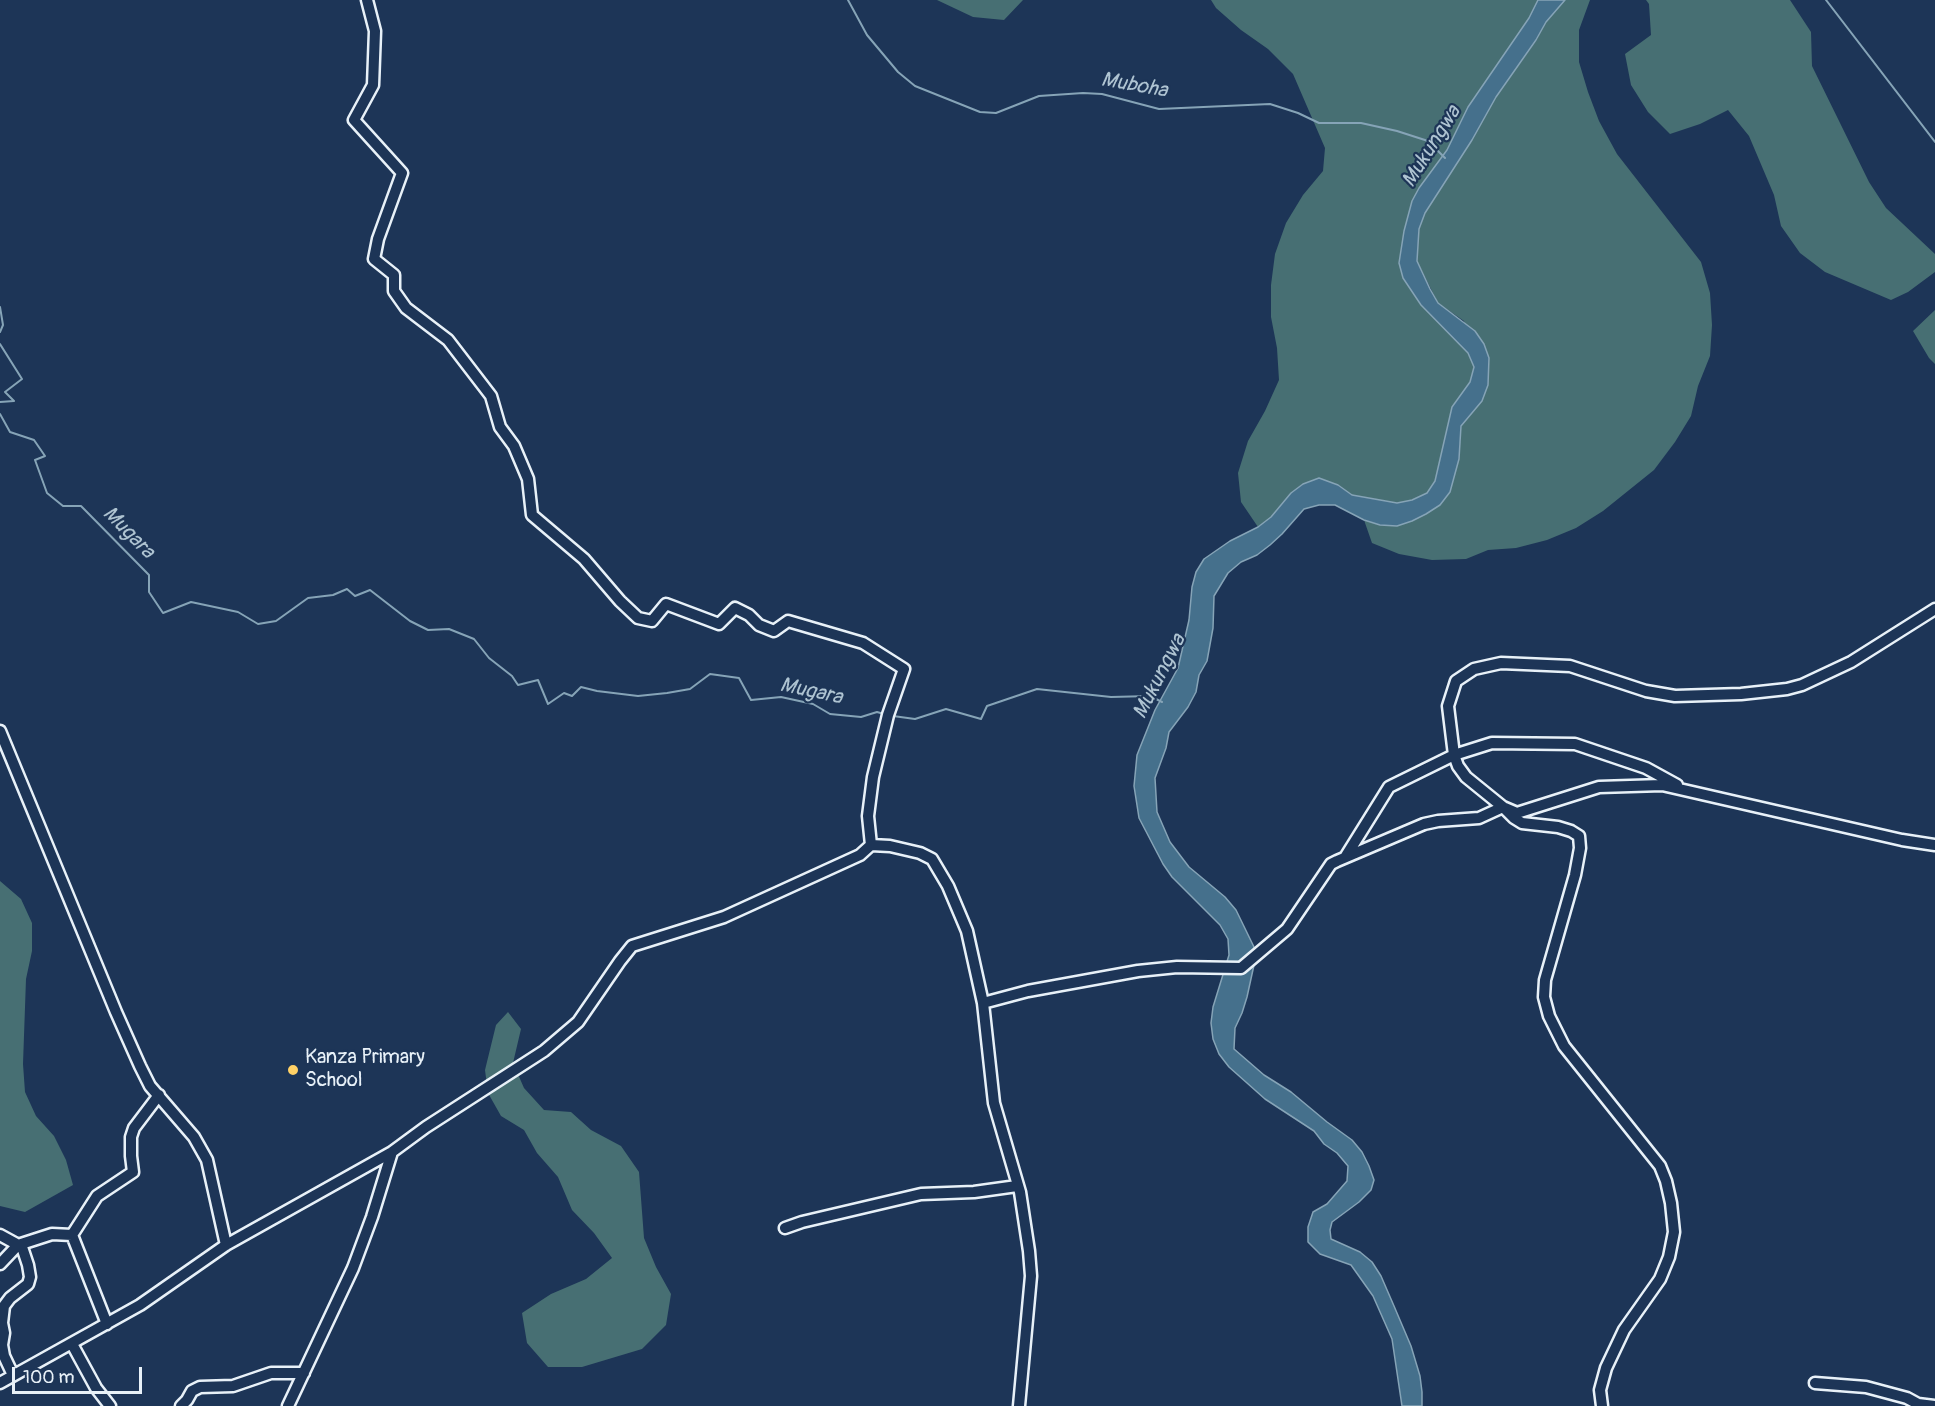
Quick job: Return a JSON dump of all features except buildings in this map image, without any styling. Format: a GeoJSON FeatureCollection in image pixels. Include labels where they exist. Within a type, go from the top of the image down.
{"type":"FeatureCollection","features":[{"type":"Feature","properties":{"kind":"street"},"geometry":{"type":"LineString","coordinates":[[367,0],[375,31],[372,84],[354,120],[402,172],[378,240],[374,259],[394,275],[394,291],[406,308],[448,340],[491,396],[500,427],[514,446],[528,479],[532,515],[584,559],[620,601],[638,618],[652,621],[666,604],[719,624],[735,608],[749,615],[759,626],[774,631],[788,621],[863,643],[904,669],[888,715],[873,777],[868,816],[871,845]]}},
{"type":"Feature","properties":{"kind":"street"},"geometry":{"type":"LineString","coordinates":[[1602,1406],[1600,1390],[1606,1368],[1624,1330],[1660,1279],[1669,1257],[1674,1232],[1671,1203],[1660,1166],[1564,1046],[1549,1016],[1544,997],[1545,980],[1575,875],[1580,848],[1579,836],[1558,826],[1522,823],[1466,777],[1454,755],[1448,706],[1456,681],[1474,669],[1501,663],[1570,666],[1646,691],[1675,696],[1742,694],[1787,689],[1851,662],[1935,609]]}},
{"type":"Feature","properties":{"kind":"street"},"geometry":{"type":"LineString","coordinates":[[0,730],[122,1026],[150,1086],[195,1137],[207,1160],[226,1245]]}},
{"type":"Feature","properties":{"kind":"street"},"geometry":{"type":"LineString","coordinates":[[1346,856],[1389,787],[1454,755],[1492,743],[1575,744],[1646,768],[1688,792]]}},
{"type":"Feature","properties":{"kind":"street"},"geometry":{"type":"LineString","coordinates":[[983,1004],[1028,992],[1138,971],[1177,967],[1241,968],[1287,929],[1331,864],[1346,856],[1424,824],[1479,818],[1503,807],[1517,813],[1599,787],[1662,785],[1902,840],[1935,845]]}},
{"type":"Feature","properties":{"kind":"street"},"geometry":{"type":"LineString","coordinates":[[0,1383],[162,1292],[226,1245],[392,1152],[426,1127],[544,1051],[573,1028],[632,946],[724,918],[860,855],[871,845],[890,846],[920,853],[932,859],[948,886],[967,931],[983,1004],[994,1103],[1017,1186],[1028,1241],[1031,1276],[1019,1406]]}},
{"type":"Feature","properties":{"kind":"street"},"geometry":{"type":"LineString","coordinates":[[72,1235],[97,1196],[133,1172],[130,1156],[134,1128],[159,1095]]}},
{"type":"Feature","properties":{"kind":"street"},"geometry":{"type":"LineString","coordinates":[[288,1406],[353,1268],[392,1152]]}},
{"type":"Feature","properties":{"kind":"street"},"geometry":{"type":"LineString","coordinates":[[785,1228],[921,1194],[974,1192],[1017,1186]]}},
{"type":"Feature","properties":{"kind":"street"},"geometry":{"type":"LineString","coordinates":[[0,1264],[18,1245],[52,1234],[72,1235]]}},
{"type":"Feature","properties":{"kind":"street"},"geometry":{"type":"LineString","coordinates":[[0,1235],[22,1247],[30,1277],[28,1284],[10,1298],[4,1306],[1,1322],[4,1356],[13,1375]]}},
{"type":"Feature","properties":{"kind":"street"},"geometry":{"type":"LineString","coordinates":[[72,1235],[107,1324]]}},
{"type":"Feature","properties":{"kind":"street"},"geometry":{"type":"LineString","coordinates":[[72,1344],[96,1388],[110,1406]]}},
{"type":"Feature","properties":{"kind":"street"},"geometry":{"type":"LineString","coordinates":[[181,1406],[192,1391],[200,1387],[233,1386],[271,1373],[304,1373]]}},
{"type":"Feature","properties":{"kind":"street"},"geometry":{"type":"LineString","coordinates":[[1815,1383],[1866,1387],[1907,1398],[1918,1404],[1935,1406]]}},
{"type":"Feature","properties":{"kind":"green space"},"geometry":{"type":"Polygon","coordinates":[[[937,0],[1023,0],[1004,20],[973,17],[937,0]]]}},
{"type":"Feature","properties":{"kind":"green space"},"geometry":{"type":"Polygon","coordinates":[[[1211,0],[1538,0],[1529,18],[1468,107],[1447,150],[1412,201],[1399,262],[1403,278],[1421,305],[1468,353],[1474,367],[1470,382],[1452,407],[1435,481],[1427,493],[1412,500],[1397,503],[1352,495],[1338,485],[1303,484],[1258,527],[1241,502],[1238,473],[1248,441],[1279,380],[1277,348],[1271,317],[1271,285],[1275,254],[1286,223],[1303,195],[1323,171],[1325,148],[1293,74],[1268,49],[1216,8],[1211,0]]]}},
{"type":"Feature","properties":{"kind":"green space"},"geometry":{"type":"Polygon","coordinates":[[[1565,0],[1590,0],[1579,30],[1579,62],[1599,121],[1617,154],[1701,262],[1710,293],[1712,325],[1710,356],[1698,386],[1691,416],[1675,442],[1654,470],[1603,511],[1576,528],[1547,540],[1516,548],[1488,550],[1466,559],[1432,560],[1399,554],[1372,543],[1364,520],[1380,525],[1397,526],[1459,459],[1461,426],[1482,401],[1464,321],[1438,303],[1417,261],[1419,229],[1425,213],[1472,140],[1496,97],[1536,41],[1546,22],[1565,0]]]}},
{"type":"Feature","properties":{"kind":"green space"},"geometry":{"type":"Polygon","coordinates":[[[1646,0],[1790,0],[1811,32],[1812,66],[1869,182],[1886,208],[1935,254],[1935,272],[1908,292],[1891,300],[1825,272],[1800,253],[1781,226],[1774,195],[1749,136],[1728,110],[1700,124],[1670,134],[1648,112],[1631,85],[1625,54],[1651,35],[1649,4],[1646,0]]]}},
{"type":"Feature","properties":{"kind":"green space"},"geometry":{"type":"Polygon","coordinates":[[[1935,310],[1935,364],[1913,331],[1935,310]]]}},
{"type":"Feature","properties":{"kind":"green space"},"geometry":{"type":"Polygon","coordinates":[[[0,881],[21,899],[32,923],[32,951],[26,979],[23,1064],[25,1092],[36,1116],[54,1136],[66,1160],[73,1185],[25,1212],[0,1206],[0,881]]]}},
{"type":"Feature","properties":{"kind":"green space"},"geometry":{"type":"Polygon","coordinates":[[[508,1012],[521,1029],[513,1063],[524,1088],[544,1110],[571,1112],[591,1130],[621,1146],[639,1172],[644,1238],[671,1294],[666,1325],[642,1349],[582,1367],[548,1367],[527,1343],[522,1313],[551,1294],[586,1279],[612,1258],[594,1233],[572,1210],[558,1177],[537,1153],[524,1130],[501,1116],[488,1093],[485,1070],[496,1025],[508,1012]]]}},
{"type":"Feature","properties":{"kind":"water"},"geometry":{"type":"Polygon","coordinates":[[[1538,0],[1565,0],[1546,22],[1496,97],[1472,140],[1425,213],[1419,229],[1417,261],[1430,289],[1438,303],[1475,331],[1484,344],[1489,358],[1488,385],[1482,401],[1461,426],[1459,459],[1450,492],[1440,505],[1426,514],[1397,526],[1380,525],[1364,520],[1335,505],[1319,505],[1304,509],[1270,545],[1257,555],[1241,562],[1228,573],[1214,596],[1213,628],[1207,661],[1199,675],[1196,692],[1169,732],[1155,778],[1157,812],[1170,842],[1189,867],[1225,897],[1236,910],[1254,947],[1254,965],[1247,997],[1235,1028],[1234,1049],[1264,1075],[1291,1092],[1352,1140],[1362,1152],[1369,1166],[1374,1180],[1371,1190],[1332,1222],[1331,1239],[1360,1252],[1372,1262],[1394,1306],[1411,1346],[1422,1392],[1422,1406],[1402,1406],[1392,1339],[1373,1296],[1351,1265],[1320,1254],[1308,1242],[1308,1227],[1313,1212],[1327,1204],[1347,1181],[1348,1166],[1337,1153],[1324,1144],[1314,1131],[1265,1099],[1229,1067],[1219,1054],[1213,1039],[1211,1023],[1213,1007],[1229,955],[1228,939],[1220,925],[1172,877],[1163,864],[1139,818],[1134,786],[1137,755],[1155,710],[1178,668],[1189,620],[1192,587],[1196,572],[1204,559],[1230,541],[1258,527],[1271,517],[1291,493],[1303,484],[1319,478],[1338,485],[1352,495],[1397,503],[1412,500],[1427,493],[1435,481],[1452,407],[1470,382],[1474,367],[1468,353],[1421,305],[1403,278],[1399,263],[1404,231],[1412,201],[1419,188],[1447,150],[1468,107],[1529,18],[1538,0]]]}},
{"type":"Feature","properties":{"kind":"waterway","name":"Muboha"},"geometry":{"type":"LineString","coordinates":[[848,0],[867,35],[898,72],[915,86],[980,112],[996,113],[1039,96],[1083,93],[1102,94],[1159,109],[1270,104],[1319,123],[1361,123],[1397,131],[1428,141],[1445,158]]}},
{"type":"Feature","properties":{"kind":"waterway"},"geometry":{"type":"LineString","coordinates":[[1826,0],[1935,142]]}},
{"type":"Feature","properties":{"kind":"waterway","name":"Mugara"},"geometry":{"type":"LineString","coordinates":[[0,307],[3,325],[0,332]]}},
{"type":"Feature","properties":{"kind":"waterway","name":"Mugara"},"geometry":{"type":"LineString","coordinates":[[0,344],[22,379],[5,392],[14,401],[0,402]]}},
{"type":"Feature","properties":{"kind":"waterway","name":"Mugara"},"geometry":{"type":"LineString","coordinates":[[0,414],[10,432],[34,440],[45,456],[35,460],[47,493],[63,506],[81,506],[149,575],[149,592],[163,613],[191,602],[238,612],[258,624],[276,621],[308,598],[333,595],[347,589],[355,596],[370,590],[410,621],[428,630],[449,629],[474,639],[489,658],[512,676],[518,685],[538,680],[548,704],[564,693],[572,696],[581,687],[638,696],[690,689],[710,674],[739,678],[751,700],[781,697],[813,704],[830,714],[861,717],[877,712],[884,714]]}},
{"type":"Feature","properties":{"kind":"waterway","name":"Mugara"},"geometry":{"type":"LineString","coordinates":[[893,716],[915,719],[946,709],[981,719],[987,706],[1037,689],[1111,697],[1150,696],[1162,702]]}},
{"type":"Feature","properties":{"kind":"place","name":"Kanza Primary School"},"geometry":{"type":"Point","coordinates":[293,1070]}},
{"type":"Feature","properties":{"kind":"water label","name":"Mukungwa"},"geometry":{"type":"Point","coordinates":[1432,147]}},
{"type":"Feature","properties":{"kind":"water label","name":"Mukungwa"},"geometry":{"type":"Point","coordinates":[1160,677]}}]}
